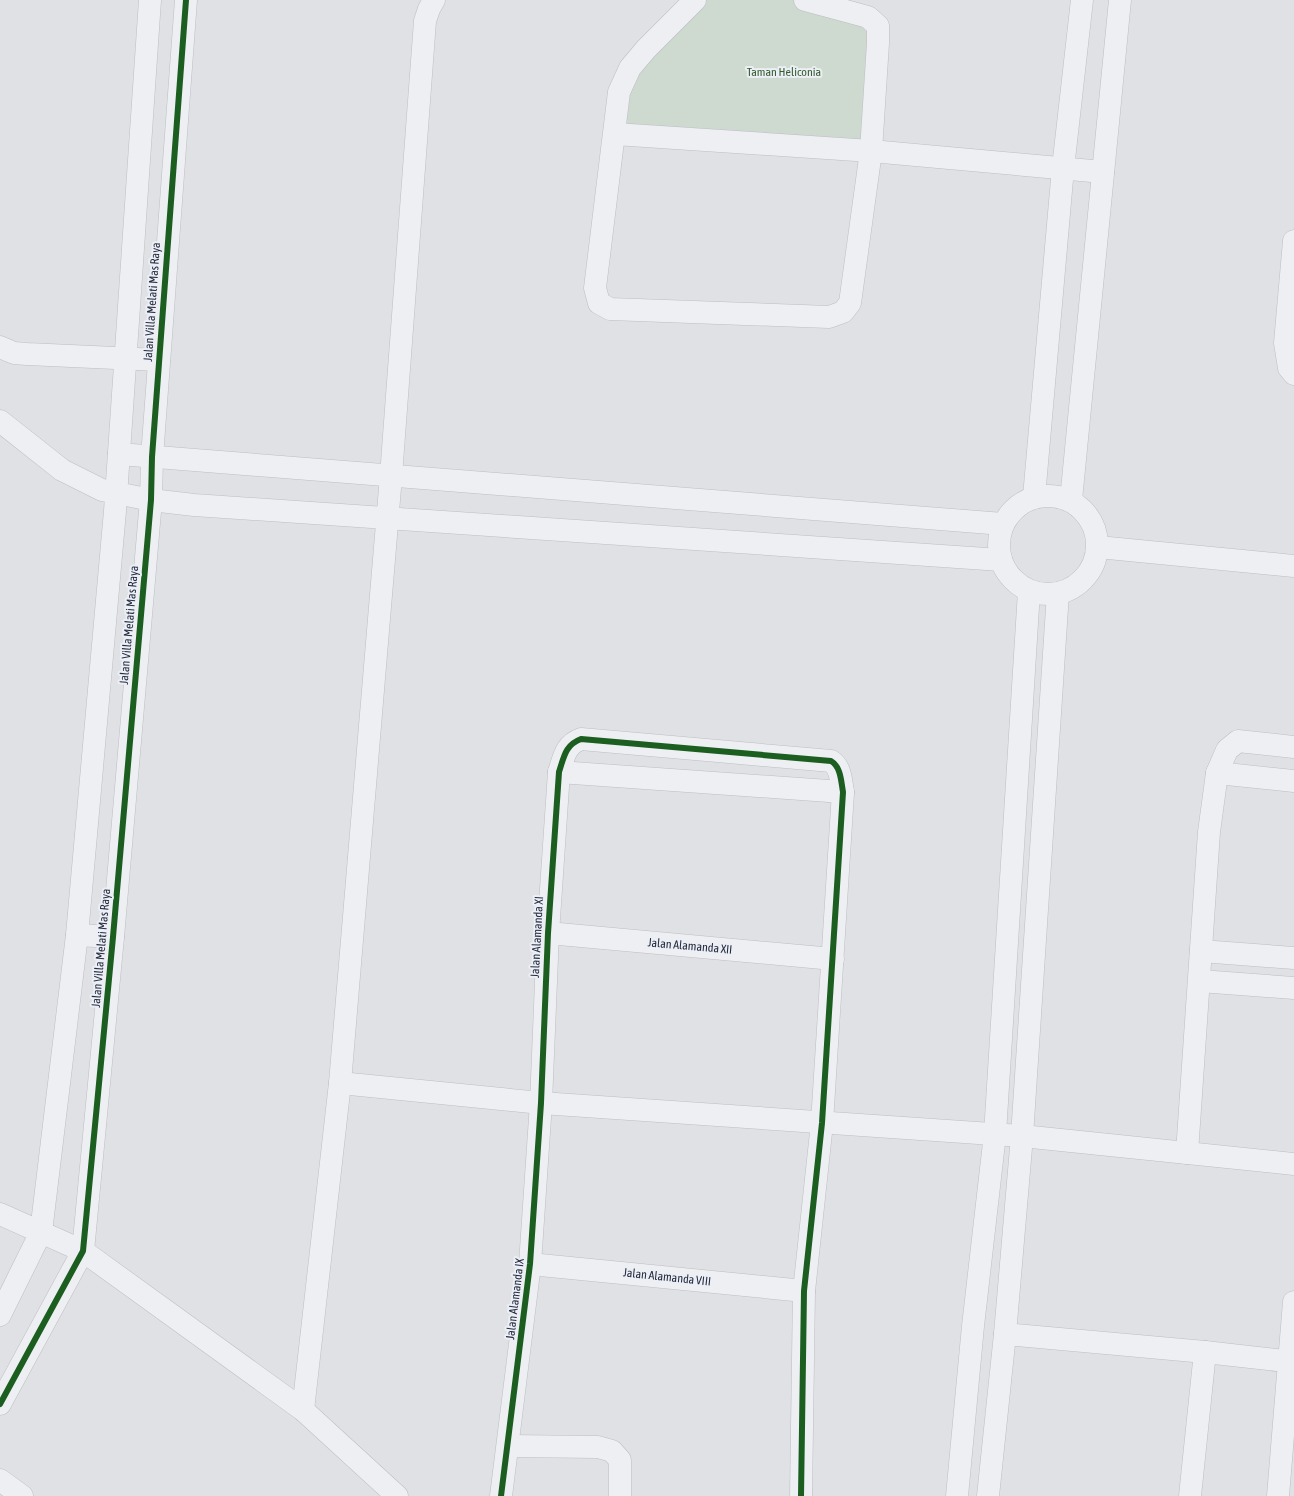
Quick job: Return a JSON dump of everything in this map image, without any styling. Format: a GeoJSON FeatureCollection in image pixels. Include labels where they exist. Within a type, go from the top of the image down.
{"type":"FeatureCollection","features":[{"type":"Feature","properties":{"kind":"street","name":"Jalan Villa Melati Mas Raya"},"geometry":{"type":"LineString","coordinates":[[0,1315],[41,1232],[77,935],[116,493],[150,0]]}},
{"type":"Feature","properties":{"kind":"street","name":"Jalan Villa Melati Mas Raya"},"geometry":{"type":"LineString","coordinates":[[82,1251],[113,937],[151,500],[152,457],[186,0]]}},
{"type":"Feature","properties":{"kind":"street"},"geometry":{"type":"LineString","coordinates":[[303,1410],[340,1084],[388,518],[425,21],[434,0]]}},
{"type":"Feature","properties":{"kind":"street"},"geometry":{"type":"LineString","coordinates":[[695,0],[646,49],[630,68],[619,92],[595,288],[599,303],[610,309],[829,317],[843,312],[850,302],[871,151],[878,26],[868,17],[805,0]]}},
{"type":"Feature","properties":{"kind":"street"},"geometry":{"type":"LineString","coordinates":[[1034,497],[1063,168],[1082,0]]}},
{"type":"Feature","properties":{"kind":"street"},"geometry":{"type":"LineString","coordinates":[[1071,500],[1120,0]]}},
{"type":"Feature","properties":{"kind":"street"},"geometry":{"type":"LineString","coordinates":[[615,134],[871,151],[1103,172]]}},
{"type":"Feature","properties":{"kind":"street"},"geometry":{"type":"LineString","coordinates":[[1294,241],[1289,368],[1294,374]]}},
{"type":"Feature","properties":{"kind":"street"},"geometry":{"type":"LineString","coordinates":[[0,348],[14,353],[27,354],[125,357],[159,360]]}},
{"type":"Feature","properties":{"kind":"street"},"geometry":{"type":"LineString","coordinates":[[0,421],[62,470],[102,490],[151,500],[194,505],[1001,560]]}},
{"type":"Feature","properties":{"kind":"street"},"geometry":{"type":"LineString","coordinates":[[119,454],[1003,524]]}},
{"type":"Feature","properties":{"kind":"street"},"geometry":{"type":"LineString","coordinates":[[1052,495],[1071,500],[1086,512],[1096,528],[1098,547],[1097,558],[1093,568],[1079,585],[1069,590],[1058,593],[1029,591],[1017,583],[1007,573],[1001,560],[998,542],[1003,524],[1015,508],[1024,501],[1034,497],[1052,495]]}},
{"type":"Feature","properties":{"kind":"street"},"geometry":{"type":"LineString","coordinates":[[1098,547],[1294,566]]}},
{"type":"Feature","properties":{"kind":"street"},"geometry":{"type":"LineString","coordinates":[[957,1496],[974,1319],[995,1134],[1029,591]]}},
{"type":"Feature","properties":{"kind":"street"},"geometry":{"type":"LineString","coordinates":[[988,1496],[1005,1334],[1022,1136],[1058,593]]}},
{"type":"Feature","properties":{"kind":"street","name":"Jalan Alamanda XI"},"geometry":{"type":"LineString","coordinates":[[541,1103],[548,933],[560,772],[566,752],[572,742],[581,739],[831,761],[836,764],[839,771],[843,792],[822,1123],[804,1291],[801,1496]]}},
{"type":"Feature","properties":{"kind":"street"},"geometry":{"type":"LineString","coordinates":[[1187,1153],[1200,981],[1209,832],[1217,773],[1227,750],[1238,741],[1294,747]]}},
{"type":"Feature","properties":{"kind":"street"},"geometry":{"type":"LineString","coordinates":[[560,772],[843,792]]}},
{"type":"Feature","properties":{"kind":"street"},"geometry":{"type":"LineString","coordinates":[[1217,773],[1294,780]]}},
{"type":"Feature","properties":{"kind":"street","name":"Jalan Alamanda XII"},"geometry":{"type":"LineString","coordinates":[[548,933],[833,959]]}},
{"type":"Feature","properties":{"kind":"street"},"geometry":{"type":"LineString","coordinates":[[77,935],[113,937]]}},
{"type":"Feature","properties":{"kind":"street"},"geometry":{"type":"LineString","coordinates":[[1201,951],[1294,958]]}},
{"type":"Feature","properties":{"kind":"street"},"geometry":{"type":"LineString","coordinates":[[1200,981],[1294,988]]}},
{"type":"Feature","properties":{"kind":"street"},"geometry":{"type":"LineString","coordinates":[[340,1084],[541,1103],[1022,1136],[1294,1164]]}},
{"type":"Feature","properties":{"kind":"street","name":"Jalan Alamanda IX"},"geometry":{"type":"LineString","coordinates":[[501,1496],[530,1264],[541,1103]]}},
{"type":"Feature","properties":{"kind":"street"},"geometry":{"type":"LineString","coordinates":[[0,1214],[82,1251],[303,1410],[396,1496]]}},
{"type":"Feature","properties":{"kind":"street"},"geometry":{"type":"LineString","coordinates":[[0,1404],[82,1251]]}},
{"type":"Feature","properties":{"kind":"street","name":"Jalan Alamanda VIII"},"geometry":{"type":"LineString","coordinates":[[530,1264],[804,1291]]}},
{"type":"Feature","properties":{"kind":"street"},"geometry":{"type":"LineString","coordinates":[[1278,1496],[1291,1362],[1294,1302]]}},
{"type":"Feature","properties":{"kind":"street"},"geometry":{"type":"LineString","coordinates":[[1005,1334],[1205,1352],[1291,1362]]}},
{"type":"Feature","properties":{"kind":"street"},"geometry":{"type":"LineString","coordinates":[[1190,1496],[1205,1352]]}},
{"type":"Feature","properties":{"kind":"street"},"geometry":{"type":"LineString","coordinates":[[508,1446],[598,1447],[612,1451],[620,1460],[620,1496]]}},
{"type":"Feature","properties":{"kind":"street"},"geometry":{"type":"LineString","coordinates":[[0,1480],[22,1496]]}},
{"type":"Feature","properties":{"kind":"green space","name":"Taman Heliconia"},"geometry":{"type":"Polygon","coordinates":[[[697,0],[796,0],[878,26],[871,151],[615,134],[619,92],[697,0]]]}},
{"type":"Feature","properties":{"kind":"cycle path"},"geometry":{"type":"LineString","coordinates":[[0,1404],[83,1251],[113,937],[151,500],[152,457],[186,0]]}},
{"type":"Feature","properties":{"kind":"cycle path"},"geometry":{"type":"LineString","coordinates":[[501,1496],[530,1264],[541,1103],[548,933],[559,772],[568,748],[581,739],[831,761],[839,771],[843,792],[822,1123],[804,1291],[801,1496]]}}]}
